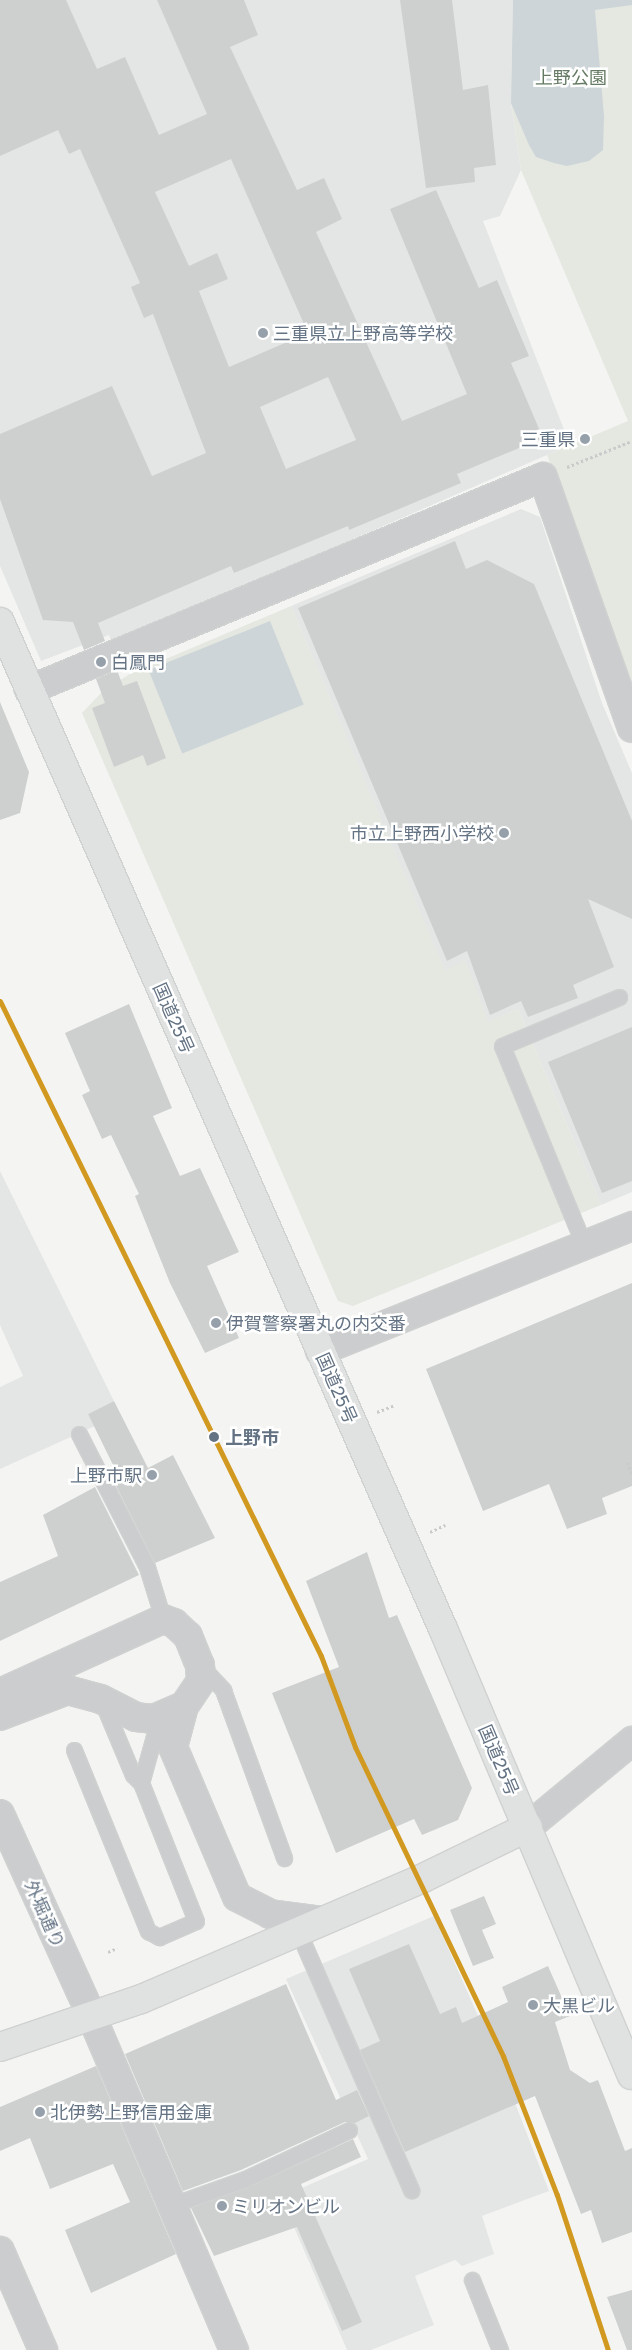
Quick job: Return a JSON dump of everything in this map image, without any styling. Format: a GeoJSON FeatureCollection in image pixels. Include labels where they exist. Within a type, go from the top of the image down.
{"type":"FeatureCollection","features":[{"type":"Feature","properties":{"kind":"main road","name":"国道25号"},"geometry":{"type":"LineString","coordinates":[[0,622],[8,660],[29,690],[528,1827],[631,2071]]}},
{"type":"Feature","properties":{"kind":"main road"},"geometry":{"type":"LineString","coordinates":[[0,2047],[141,1999],[310,1926],[528,1827]]}},
{"type":"Feature","properties":{"kind":"street"},"geometry":{"type":"LineString","coordinates":[[29,690],[543,477],[632,728]]}},
{"type":"Feature","properties":{"kind":"street"},"geometry":{"type":"LineString","coordinates":[[320,1351],[632,1226]]}},
{"type":"Feature","properties":{"kind":"street"},"geometry":{"type":"LineString","coordinates":[[0,1693],[162,1619],[174,1623],[188,1636],[200,1665],[201,1680],[184,1706],[173,1747],[236,1897],[270,1914],[310,1926]]}},
{"type":"Feature","properties":{"kind":"street"},"geometry":{"type":"LineString","coordinates":[[0,1716],[68,1690],[101,1699],[136,1717],[159,1718],[184,1706]]}},
{"type":"Feature","properties":{"kind":"street"},"geometry":{"type":"LineString","coordinates":[[528,1827],[632,1741]]}},
{"type":"Feature","properties":{"kind":"street","name":"外堀通り"},"geometry":{"type":"LineString","coordinates":[[0,1814],[91,2015],[234,2350]]}},
{"type":"Feature","properties":{"kind":"street"},"geometry":{"type":"LineString","coordinates":[[0,2250],[43,2350]]}},
{"type":"Feature","properties":{"kind":"lane"},"geometry":{"type":"LineString","coordinates":[[584,1245],[502,1046],[619,997]]}},
{"type":"Feature","properties":{"kind":"lane"},"geometry":{"type":"LineString","coordinates":[[79,1434],[147,1567],[162,1619]]}},
{"type":"Feature","properties":{"kind":"lane"},"geometry":{"type":"LineString","coordinates":[[200,1665],[223,1690],[284,1858]]}},
{"type":"Feature","properties":{"kind":"lane"},"geometry":{"type":"LineString","coordinates":[[74,1750],[148,1931],[159,1937],[196,1922],[141,1782],[133,1775],[101,1699]]}},
{"type":"Feature","properties":{"kind":"lane"},"geometry":{"type":"LineString","coordinates":[[141,1782],[159,1718]]}},
{"type":"Feature","properties":{"kind":"lane"},"geometry":{"type":"LineString","coordinates":[[310,1926],[411,2190]]}},
{"type":"Feature","properties":{"kind":"lane"},"geometry":{"type":"LineString","coordinates":[[172,2206],[245,2179],[349,2130]]}},
{"type":"Feature","properties":{"kind":"lane"},"geometry":{"type":"LineString","coordinates":[[472,2280],[500,2350]]}},
{"type":"Feature","properties":{"kind":"path"},"geometry":{"type":"LineString","coordinates":[[543,477],[632,441]]}},
{"type":"Feature","properties":{"kind":"path"},"geometry":{"type":"LineString","coordinates":[[376,1413],[395,1405]]}},
{"type":"Feature","properties":{"kind":"path"},"geometry":{"type":"LineString","coordinates":[[627,1462],[632,1474]]}},
{"type":"Feature","properties":{"kind":"path"},"geometry":{"type":"LineString","coordinates":[[429,1533],[446,1525]]}},
{"type":"Feature","properties":{"kind":"path"},"geometry":{"type":"LineString","coordinates":[[108,1952],[117,1948]]}},
{"type":"Feature","properties":{"kind":"shaded area","name":"三重県立上野高等学校"},"geometry":{"type":"Polygon","coordinates":[[[0,0],[513,0],[511,103],[521,170],[500,216],[483,221],[570,445],[112,644],[109,635],[41,661],[0,566],[0,0]]]}},
{"type":"Feature","properties":{"kind":"shaded area"},"geometry":{"type":"Polygon","coordinates":[[[513,0],[632,0],[632,5],[595,10],[604,116],[603,150],[589,161],[567,166],[554,163],[536,157],[529,145],[511,103],[513,0]]]}},
{"type":"Feature","properties":{"kind":"shaded area"},"geometry":{"type":"Polygon","coordinates":[[[521,509],[540,517],[602,703],[632,773],[632,1192],[601,1205],[518,1009],[488,1022],[465,961],[445,972],[291,606],[521,509]]]}},
{"type":"Feature","properties":{"kind":"shaded area"},"geometry":{"type":"Polygon","coordinates":[[[270,621],[304,704],[182,754],[149,670],[270,621]]]}},
{"type":"Feature","properties":{"kind":"shaded area"},"geometry":{"type":"Polygon","coordinates":[[[0,1171],[114,1401],[88,1414],[95,1426],[0,1469],[0,1387],[23,1376],[0,1325],[0,1171]]]}},
{"type":"Feature","properties":{"kind":"shaded area"},"geometry":{"type":"Polygon","coordinates":[[[434,1916],[505,2077],[549,2191],[482,2216],[494,2254],[462,2266],[455,2260],[415,2276],[434,2325],[371,2350],[347,2350],[281,2197],[368,2159],[286,1979],[434,1916]]]}},
{"type":"Feature","properties":{"kind":"green space","name":"上野公園"},"geometry":{"type":"Polygon","coordinates":[[[513,0],[632,0],[632,690],[547,455],[628,421],[521,170],[511,103],[513,0]]]}},
{"type":"Feature","properties":{"kind":"green space"},"geometry":{"type":"Polygon","coordinates":[[[291,606],[445,971],[465,960],[488,1021],[518,1009],[601,1205],[353,1306],[338,1301],[82,713],[101,693],[128,675],[291,606]]]}},
{"type":"Feature","properties":{"kind":"building"},"geometry":{"type":"Polygon","coordinates":[[[0,0],[66,0],[97,69],[125,57],[159,135],[207,114],[157,0],[244,0],[258,35],[230,47],[297,190],[324,178],[342,219],[316,232],[402,421],[467,394],[390,209],[436,190],[479,288],[497,280],[529,356],[511,363],[543,438],[457,474],[461,483],[349,530],[348,526],[234,573],[231,566],[98,623],[105,641],[84,650],[73,622],[43,620],[0,499],[0,434],[112,386],[152,476],[206,453],[153,314],[144,318],[131,287],[140,283],[80,149],[69,154],[58,130],[0,156],[0,0]],[[231,159],[155,192],[189,266],[217,253],[228,279],[199,291],[229,367],[308,333],[231,159]],[[328,377],[260,407],[286,469],[356,440],[328,377]]]}},
{"type":"Feature","properties":{"kind":"building"},"geometry":{"type":"Polygon","coordinates":[[[400,0],[452,0],[463,90],[488,85],[496,165],[474,168],[475,182],[426,188],[400,0]]]}},
{"type":"Feature","properties":{"kind":"building"},"geometry":{"type":"Polygon","coordinates":[[[455,541],[466,569],[487,560],[534,584],[632,821],[632,919],[588,899],[614,967],[573,985],[578,998],[528,1017],[521,1001],[490,1015],[467,951],[447,961],[298,608],[455,541]]]}},
{"type":"Feature","properties":{"kind":"building"},"geometry":{"type":"Polygon","coordinates":[[[117,670],[123,686],[137,681],[166,758],[147,766],[143,755],[114,767],[92,708],[105,703],[96,679],[117,670]]]}},
{"type":"Feature","properties":{"kind":"building"},"geometry":{"type":"Polygon","coordinates":[[[0,702],[29,772],[20,813],[0,820],[0,702]]]}},
{"type":"Feature","properties":{"kind":"building"},"geometry":{"type":"Polygon","coordinates":[[[129,1004],[172,1108],[153,1116],[180,1176],[200,1168],[239,1252],[207,1266],[239,1338],[205,1353],[170,1283],[135,1196],[139,1194],[111,1135],[102,1139],[82,1095],[90,1091],[65,1033],[129,1004]]]}},
{"type":"Feature","properties":{"kind":"building"},"geometry":{"type":"Polygon","coordinates":[[[632,1027],[632,1181],[602,1193],[548,1062],[632,1027]]]}},
{"type":"Feature","properties":{"kind":"building"},"geometry":{"type":"Polygon","coordinates":[[[632,1283],[632,1486],[602,1498],[607,1514],[567,1529],[549,1484],[483,1511],[426,1369],[632,1283]]]}},
{"type":"Feature","properties":{"kind":"building","name":"上野市駅"},"geometry":{"type":"Polygon","coordinates":[[[114,1401],[148,1468],[173,1455],[215,1538],[155,1563],[112,1478],[118,1475],[88,1414],[114,1401]]]}},
{"type":"Feature","properties":{"kind":"building"},"geometry":{"type":"Polygon","coordinates":[[[95,1487],[139,1575],[0,1641],[0,1582],[58,1556],[43,1515],[95,1487]]]}},
{"type":"Feature","properties":{"kind":"building"},"geometry":{"type":"Polygon","coordinates":[[[367,1552],[389,1618],[397,1615],[472,1788],[458,1820],[422,1835],[414,1819],[336,1853],[272,1693],[339,1667],[306,1581],[367,1552]]]}},
{"type":"Feature","properties":{"kind":"building"},"geometry":{"type":"Polygon","coordinates":[[[484,1896],[496,1924],[482,1930],[494,1958],[473,1966],[450,1910],[484,1896]]]}},
{"type":"Feature","properties":{"kind":"building"},"geometry":{"type":"Polygon","coordinates":[[[409,1944],[440,2014],[456,2007],[462,2023],[508,2002],[502,1987],[548,1966],[570,2016],[555,2022],[570,2070],[590,2083],[598,2080],[625,2151],[632,2148],[632,2232],[602,2243],[591,2210],[581,2214],[535,2096],[405,2152],[360,2050],[380,2041],[349,1969],[409,1944]]]}},
{"type":"Feature","properties":{"kind":"building"},"geometry":{"type":"Polygon","coordinates":[[[286,1984],[336,2100],[357,2090],[369,2116],[355,2123],[345,2122],[241,2170],[183,2191],[125,2054],[286,1984]]]}},
{"type":"Feature","properties":{"kind":"building"},"geometry":{"type":"Polygon","coordinates":[[[96,2066],[176,2254],[91,2293],[65,2230],[130,2202],[113,2164],[50,2189],[30,2138],[0,2151],[0,2107],[96,2066]]]}},
{"type":"Feature","properties":{"kind":"building"},"geometry":{"type":"Polygon","coordinates":[[[353,2139],[361,2157],[301,2184],[362,2322],[342,2331],[297,2227],[214,2256],[191,2208],[249,2187],[353,2139]]]}},
{"type":"Feature","properties":{"kind":"building"},"geometry":{"type":"Polygon","coordinates":[[[632,2290],[632,2350],[627,2350],[607,2297],[632,2290]]]}},
{"type":"Feature","properties":{"kind":"transit line"},"geometry":{"type":"LineString","coordinates":[[0,1001],[321,1656],[355,1747],[503,2056],[557,2195],[608,2350]]}},
{"type":"Feature","properties":{"kind":"place","name":"三重県立上野高等学校"},"geometry":{"type":"Point","coordinates":[263,333]}},
{"type":"Feature","properties":{"kind":"place","name":"三重県"},"geometry":{"type":"Point","coordinates":[585,439]}},
{"type":"Feature","properties":{"kind":"place","name":"白鳳門"},"geometry":{"type":"Point","coordinates":[101,662]}},
{"type":"Feature","properties":{"kind":"place","name":"市立上野西小学校"},"geometry":{"type":"Point","coordinates":[504,833]}},
{"type":"Feature","properties":{"kind":"place","name":"伊賀警察署丸の内交番"},"geometry":{"type":"Point","coordinates":[216,1323]}},
{"type":"Feature","properties":{"kind":"place","name":"上野市"},"geometry":{"type":"Point","coordinates":[214,1437]}},
{"type":"Feature","properties":{"kind":"place","name":"上野市駅"},"geometry":{"type":"Point","coordinates":[152,1475]}},
{"type":"Feature","properties":{"kind":"place","name":"大黒ビル"},"geometry":{"type":"Point","coordinates":[533,2005]}},
{"type":"Feature","properties":{"kind":"place","name":"北伊勢上野信用金庫"},"geometry":{"type":"Point","coordinates":[40,2112]}},
{"type":"Feature","properties":{"kind":"place","name":"ミリオンビル"},"geometry":{"type":"Point","coordinates":[222,2206]}}]}
